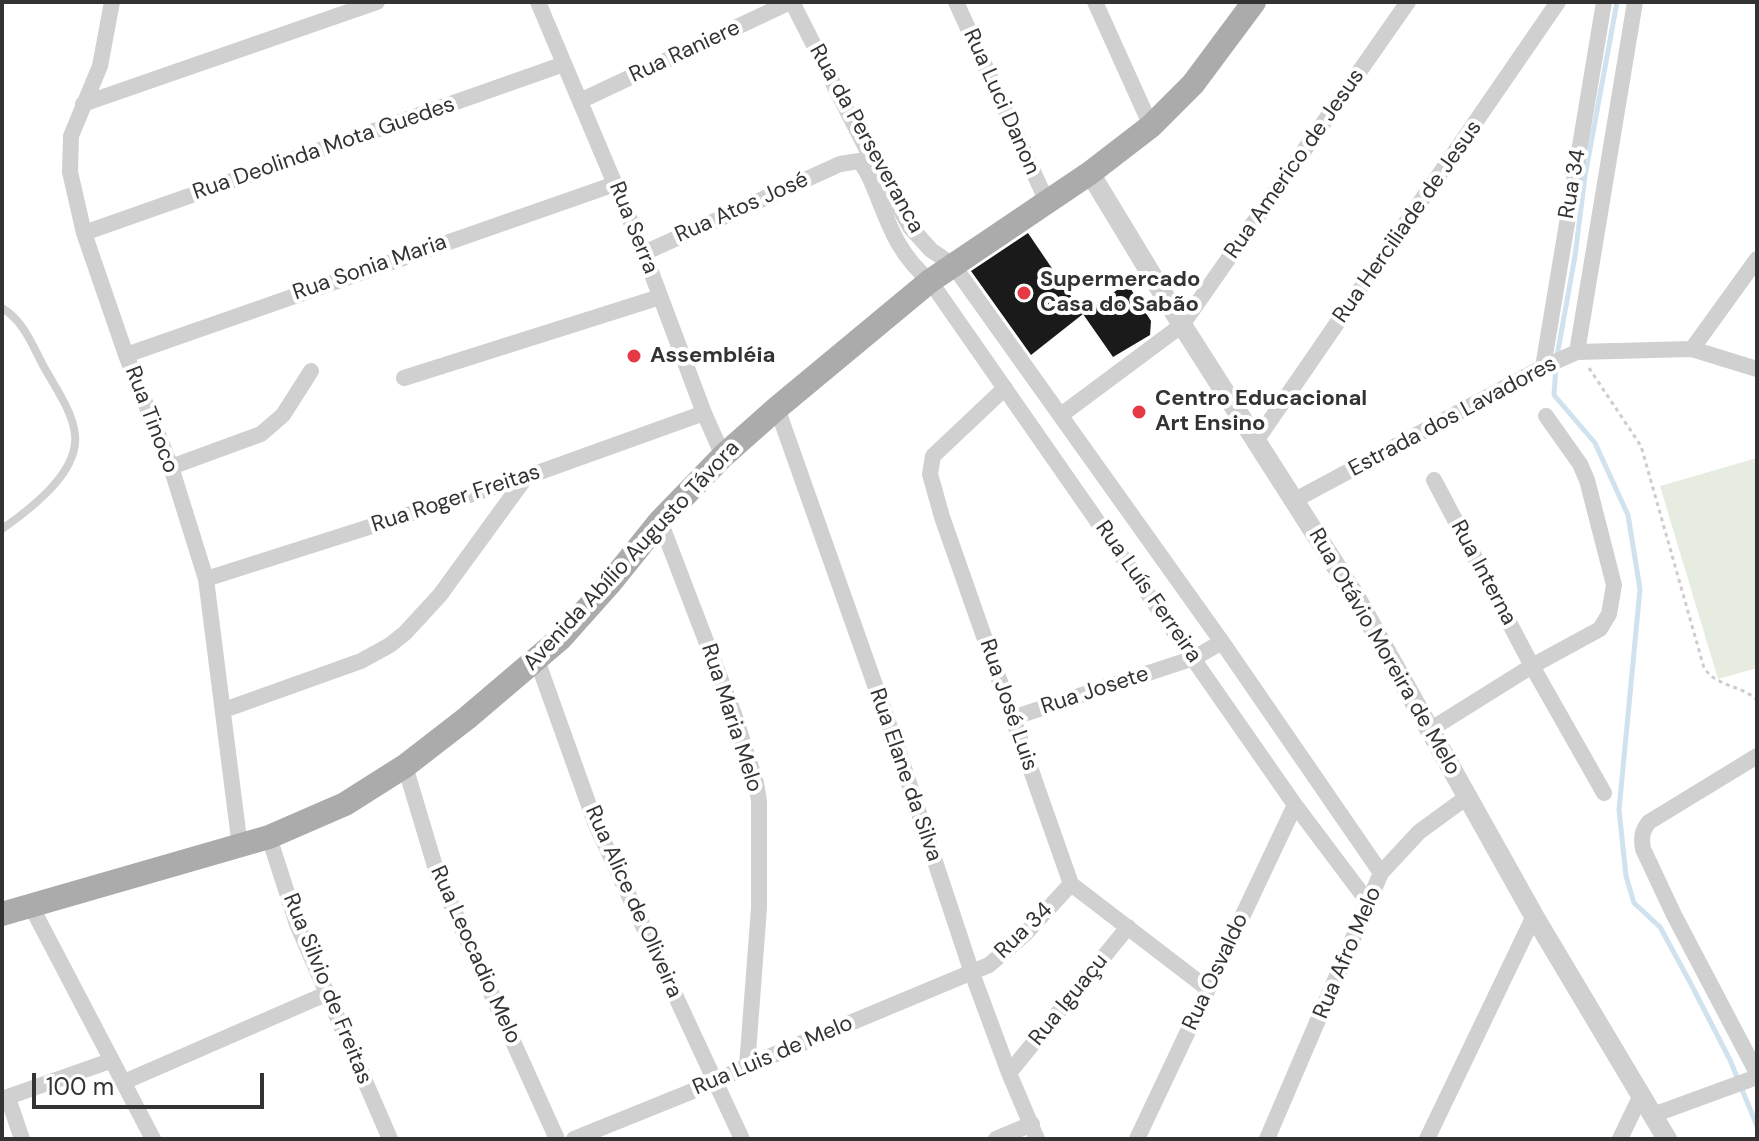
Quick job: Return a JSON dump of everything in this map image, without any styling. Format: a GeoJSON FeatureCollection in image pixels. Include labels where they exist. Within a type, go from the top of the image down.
{"type":"FeatureCollection","features":[{"type":"Feature","properties":{"kind":"main road","name":"Avenida Abílio Augusto Távora"},"geometry":{"type":"LineString","coordinates":[[2,914],[269,837],[345,804],[405,766],[537,660],[583,615],[660,521],[723,456],[777,408],[930,281],[1090,173],[1151,126],[1193,84],[1242,9]]}},
{"type":"Feature","properties":{"kind":"street","name":"Rua Tinoco"},"geometry":{"type":"LineString","coordinates":[[112,2],[100,66],[74,128],[69,151],[73,191],[84,233],[126,355],[171,467],[206,579],[240,847]]}},
{"type":"Feature","properties":{"kind":"street"},"geometry":{"type":"LineString","coordinates":[[83,104],[377,2]]}},
{"type":"Feature","properties":{"kind":"street","name":"Rua Serra"},"geometry":{"type":"LineString","coordinates":[[538,2],[644,253],[723,456]]}},
{"type":"Feature","properties":{"kind":"street","name":"Rua Raniere"},"geometry":{"type":"LineString","coordinates":[[580,101],[791,2]]}},
{"type":"Feature","properties":{"kind":"street","name":"Rua da Perseveranca"},"geometry":{"type":"LineString","coordinates":[[791,2],[910,227],[931,250],[953,265]]}},
{"type":"Feature","properties":{"kind":"street","name":"Rua Luci Danon"},"geometry":{"type":"LineString","coordinates":[[956,2],[1047,202]]}},
{"type":"Feature","properties":{"kind":"street"},"geometry":{"type":"LineString","coordinates":[[1095,2],[1151,126]]}},
{"type":"Feature","properties":{"kind":"street","name":"Rua Americo de Jesus"},"geometry":{"type":"LineString","coordinates":[[1061,415],[1182,325],[1408,2]]}},
{"type":"Feature","properties":{"kind":"street","name":"Rua Herciliade de Jesus"},"geometry":{"type":"LineString","coordinates":[[1256,441],[1558,2]]}},
{"type":"Feature","properties":{"kind":"street","name":"Rua 34"},"geometry":{"type":"LineString","coordinates":[[1547,365],[1604,2]]}},
{"type":"Feature","properties":{"kind":"street"},"geometry":{"type":"LineString","coordinates":[[1574,354],[1635,2]]}},
{"type":"Feature","properties":{"kind":"street","name":"Rua Deolinda Mota Guedes"},"geometry":{"type":"LineString","coordinates":[[84,233],[564,64]]}},
{"type":"Feature","properties":{"kind":"street","name":"Rua Luís Ferreira"},"geometry":{"type":"LineString","coordinates":[[840,164],[855,160],[863,165],[906,258],[930,281],[1295,805],[1368,902]]}},
{"type":"Feature","properties":{"kind":"street","name":"Rua Atos José"},"geometry":{"type":"LineString","coordinates":[[644,253],[840,164]]}},
{"type":"Feature","properties":{"kind":"street","name":"Rua Otávio Moreira de Melo"},"geometry":{"type":"LineString","coordinates":[[1090,173],[1182,325],[1355,596],[1534,916],[1667,1139]]}},
{"type":"Feature","properties":{"kind":"street","name":"Rua Sonia Maria"},"geometry":{"type":"LineString","coordinates":[[126,355],[615,184]]}},
{"type":"Feature","properties":{"kind":"street"},"geometry":{"type":"LineString","coordinates":[[1692,349],[1757,259]]}},
{"type":"Feature","properties":{"kind":"street","name":"Rua Luís Ferreira"},"geometry":{"type":"LineString","coordinates":[[953,265],[1222,642],[1381,873]]}},
{"type":"Feature","properties":{"kind":"street"},"geometry":{"type":"LineString","coordinates":[[404,378],[660,297]]}},
{"type":"Feature","properties":{"kind":"street","name":"Estrada dos Lavadores"},"geometry":{"type":"LineString","coordinates":[[1295,500],[1547,365],[1574,354],[1692,349],[1757,369]]}},
{"type":"Feature","properties":{"kind":"street"},"geometry":{"type":"LineString","coordinates":[[171,467],[261,434],[283,415],[311,371]]}},
{"type":"Feature","properties":{"kind":"street","name":"Rua José Luis"},"geometry":{"type":"LineString","coordinates":[[1005,388],[938,450],[933,456],[930,474],[1071,884]]}},
{"type":"Feature","properties":{"kind":"street"},"geometry":{"type":"LineString","coordinates":[[1017,404],[1041,388]]}},
{"type":"Feature","properties":{"kind":"street","name":"Rua Elane da Silva"},"geometry":{"type":"LineString","coordinates":[[777,408],[898,750],[972,973],[1034,1131]]}},
{"type":"Feature","properties":{"kind":"street","name":"Rua Roger Freitas"},"geometry":{"type":"LineString","coordinates":[[206,579],[526,477],[704,413]]}},
{"type":"Feature","properties":{"kind":"street"},"geometry":{"type":"LineString","coordinates":[[1428,731],[1532,666],[1600,629],[1609,614],[1614,585],[1584,471],[1546,416]]}},
{"type":"Feature","properties":{"kind":"street"},"geometry":{"type":"LineString","coordinates":[[224,710],[361,661],[398,639],[440,595],[526,477]]}},
{"type":"Feature","properties":{"kind":"street","name":"Rua Interna"},"geometry":{"type":"LineString","coordinates":[[1434,480],[1532,666],[1604,793]]}},
{"type":"Feature","properties":{"kind":"street","name":"Rua Maria Melo"},"geometry":{"type":"LineString","coordinates":[[660,521],[734,714],[759,801],[759,908],[747,1066]]}},
{"type":"Feature","properties":{"kind":"street","name":"Rua Josete"},"geometry":{"type":"LineString","coordinates":[[1012,718],[1194,658],[1222,642]]}},
{"type":"Feature","properties":{"kind":"street","name":"Rua Alice de Oliveira"},"geometry":{"type":"LineString","coordinates":[[537,660],[596,825],[742,1139]]}},
{"type":"Feature","properties":{"kind":"street"},"geometry":{"type":"LineString","coordinates":[[1653,1115],[1755,1076],[1643,849],[1643,830],[1649,822],[1757,756]]}},
{"type":"Feature","properties":{"kind":"street","name":"Rua Leocadio Melo"},"geometry":{"type":"LineString","coordinates":[[405,766],[437,873],[557,1139]]}},
{"type":"Feature","properties":{"kind":"street","name":"Rua Afro Melo"},"geometry":{"type":"LineString","coordinates":[[1267,1139],[1381,873],[1419,832],[1467,797]]}},
{"type":"Feature","properties":{"kind":"street","name":"Rua Osvaldo"},"geometry":{"type":"LineString","coordinates":[[1137,1139],[1295,805]]}},
{"type":"Feature","properties":{"kind":"street","name":"Rua Silvio de Freitas"},"geometry":{"type":"LineString","coordinates":[[269,837],[297,924],[390,1139]]}},
{"type":"Feature","properties":{"kind":"street"},"geometry":{"type":"LineString","coordinates":[[1071,884],[1208,989]]}},
{"type":"Feature","properties":{"kind":"street","name":"Rua 34"},"geometry":{"type":"LineString","coordinates":[[972,973],[1004,954],[1071,884]]}},
{"type":"Feature","properties":{"kind":"street"},"geometry":{"type":"LineString","coordinates":[[31,906],[153,1139]]}},
{"type":"Feature","properties":{"kind":"street"},"geometry":{"type":"LineString","coordinates":[[1427,1139],[1534,916]]}},
{"type":"Feature","properties":{"kind":"street","name":"Rua Iguaçu"},"geometry":{"type":"LineString","coordinates":[[1009,1073],[1128,927]]}},
{"type":"Feature","properties":{"kind":"street","name":"Rua Luis de Melo"},"geometry":{"type":"LineString","coordinates":[[574,1139],[972,973]]}},
{"type":"Feature","properties":{"kind":"street"},"geometry":{"type":"LineString","coordinates":[[124,1082],[326,994]]}},
{"type":"Feature","properties":{"kind":"street"},"geometry":{"type":"LineString","coordinates":[[22,1139],[5,1098],[110,1061]]}},
{"type":"Feature","properties":{"kind":"street"},"geometry":{"type":"LineString","coordinates":[[1620,1139],[1641,1095]]}},
{"type":"Feature","properties":{"kind":"street"},"geometry":{"type":"LineString","coordinates":[[996,1139],[1034,1131]]}},
{"type":"Feature","properties":{"kind":"lane"},"geometry":{"type":"LineString","coordinates":[[2,308],[21,324],[62,401],[76,439],[51,490],[2,529]]}},
{"type":"Feature","properties":{"kind":"path"},"geometry":{"type":"LineString","coordinates":[[1574,354],[1641,446],[1704,668],[1711,678],[1757,700]]}},
{"type":"Feature","properties":{"kind":"shaded area"},"geometry":{"type":"Polygon","coordinates":[[[1757,458],[1757,668],[1718,679],[1660,486],[1757,458]]]}},
{"type":"Feature","properties":{"kind":"building","name":"Supermercado Casa do Sabão"},"geometry":{"type":"Polygon","coordinates":[[[1028,233],[1083,314],[1031,355],[971,271],[1028,233]]]}},
{"type":"Feature","properties":{"kind":"building"},"geometry":{"type":"Polygon","coordinates":[[[1127,283],[1151,321],[1150,335],[1113,357],[1083,314],[1127,283]]]}},
{"type":"Feature","properties":{"kind":"waterway"},"geometry":{"type":"LineString","coordinates":[[1557,356],[1575,256],[1585,176],[1617,2]]}},
{"type":"Feature","properties":{"kind":"waterway"},"geometry":{"type":"LineString","coordinates":[[1556,366],[1554,395],[1595,443],[1628,515],[1640,589],[1619,810],[1626,876],[1634,903],[1660,927],[1691,984],[1730,1060],[1757,1126]]}},
{"type":"Feature","properties":{"kind":"place","name":"Supermercado Casa do Sabão"},"geometry":{"type":"Point","coordinates":[1024,293]}},
{"type":"Feature","properties":{"kind":"place","name":"Assembléia"},"geometry":{"type":"Point","coordinates":[634,356]}},
{"type":"Feature","properties":{"kind":"place","name":"Centro Educacional Art Ensino"},"geometry":{"type":"Point","coordinates":[1139,412]}}]}
